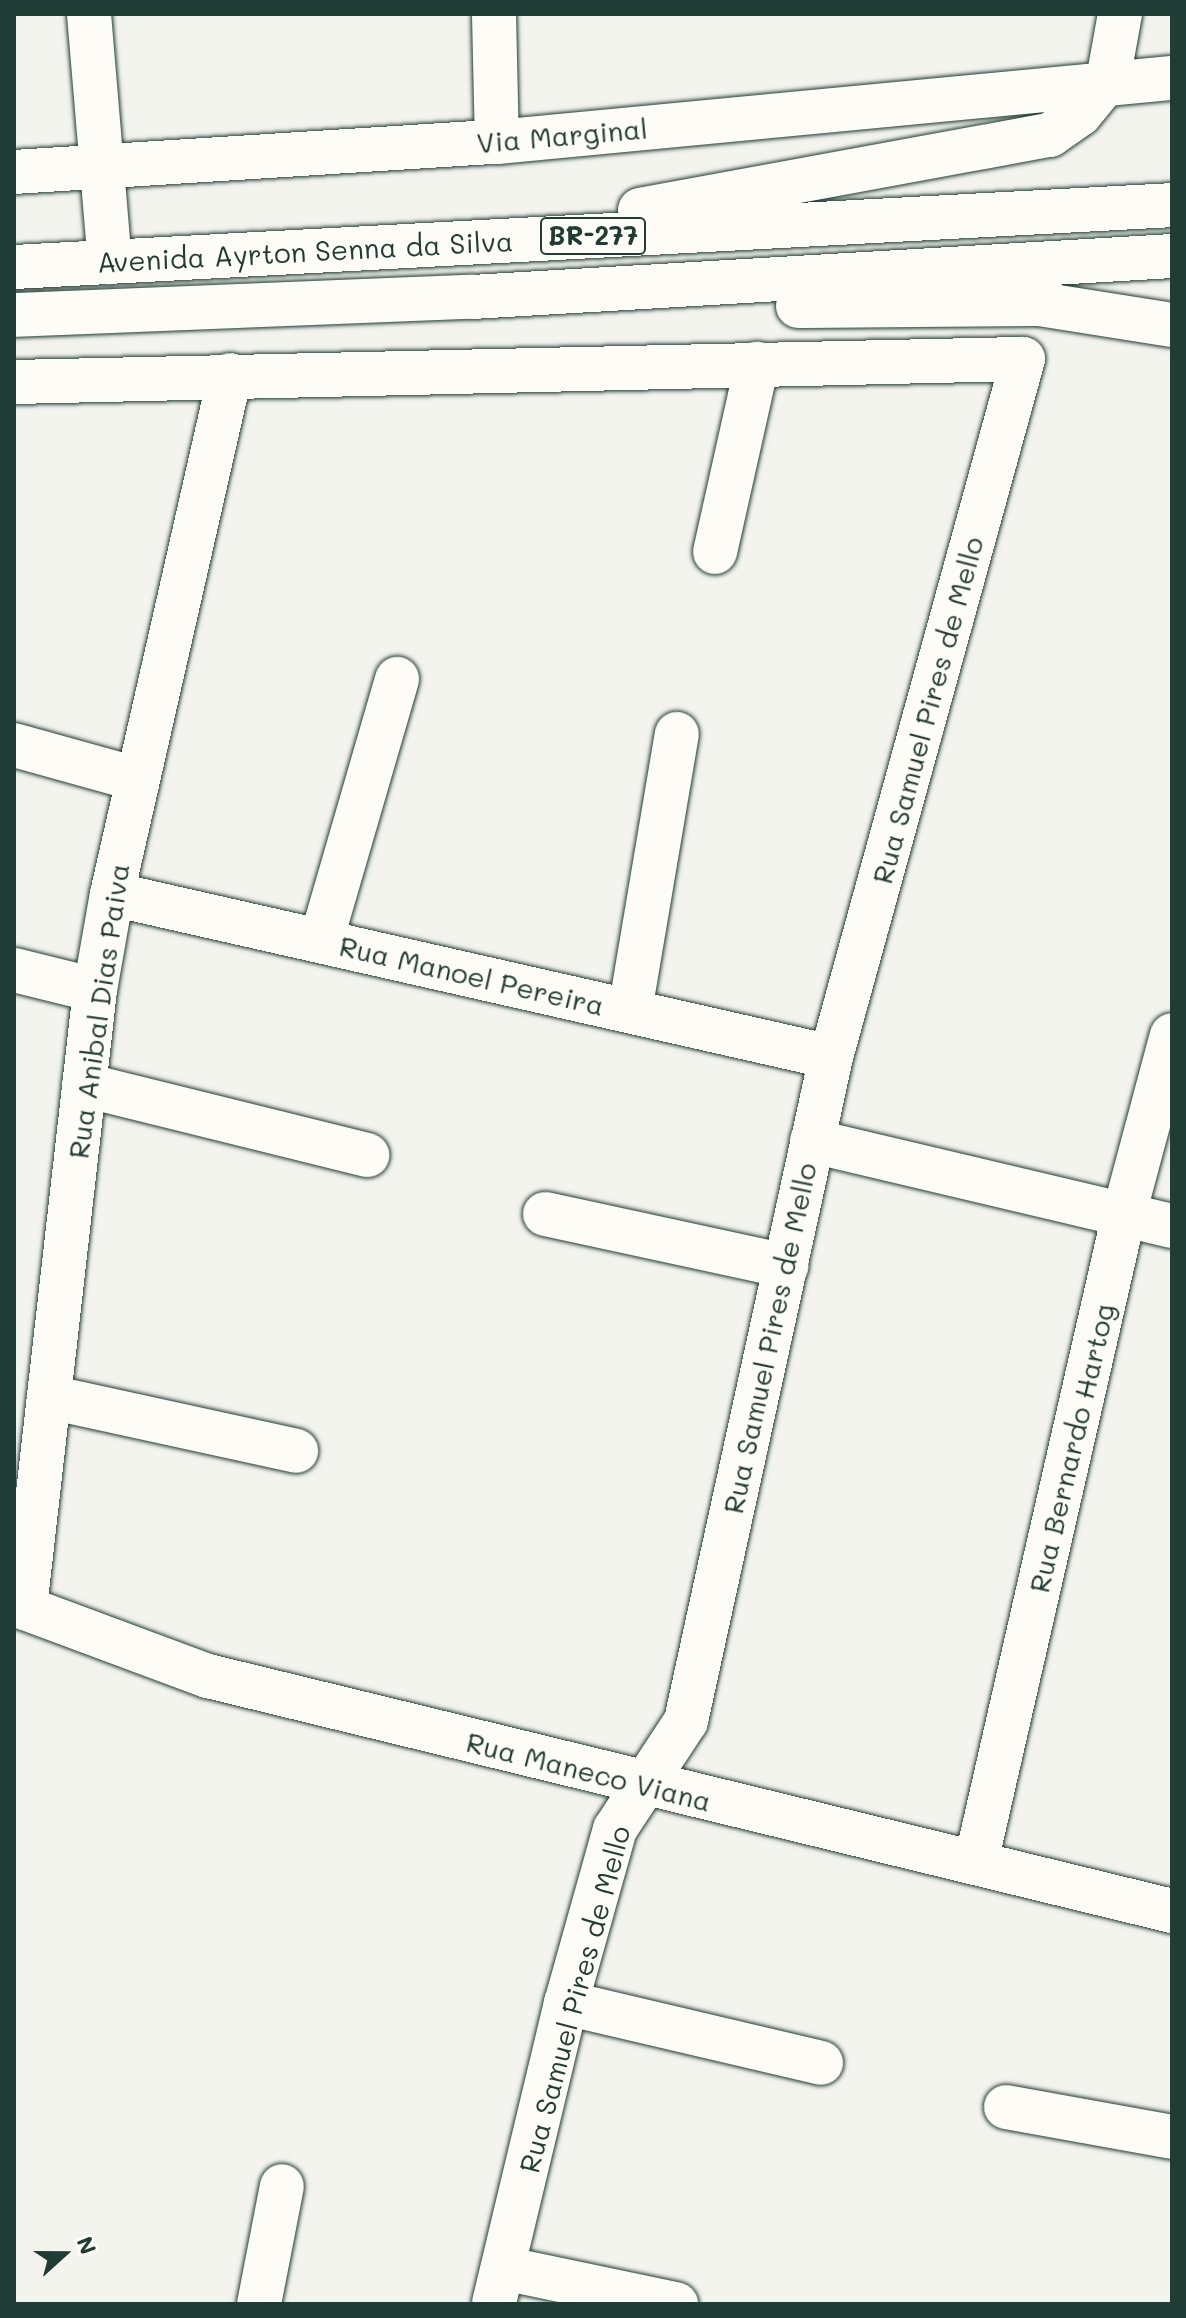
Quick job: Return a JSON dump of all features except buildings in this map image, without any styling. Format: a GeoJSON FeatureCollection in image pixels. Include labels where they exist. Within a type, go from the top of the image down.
{"type":"FeatureCollection","features":[{"type":"Feature","properties":{"kind":"main road"},"geometry":{"type":"LineString","coordinates":[[89,14],[110,262]]}},
{"type":"Feature","properties":{"kind":"main road"},"geometry":{"type":"LineString","coordinates":[[494,14],[497,142]]}},
{"type":"Feature","properties":{"kind":"main road"},"geometry":{"type":"LineString","coordinates":[[452,243],[1050,135],[1080,114],[1108,80],[1120,14]]}},
{"type":"Feature","properties":{"kind":"main road","name":"Via Marginal"},"geometry":{"type":"LineString","coordinates":[[14,172],[497,142],[1108,80],[1172,78]]}},
{"type":"Feature","properties":{"kind":"main road","name":"Avenida Ayrton Senna da Silva"},"geometry":{"type":"LineString","coordinates":[[14,267],[1172,205]]}},
{"type":"Feature","properties":{"kind":"main road","name":"Avenida Ayrton Senna da Silva"},"geometry":{"type":"LineString","coordinates":[[14,315],[472,297],[1172,256]]}},
{"type":"Feature","properties":{"kind":"main road"},"geometry":{"type":"LineString","coordinates":[[472,297],[713,307],[1039,304],[1172,325]]}},
{"type":"Feature","properties":{"kind":"main road","name":"Rua Samuel Pires de Mello"},"geometry":{"type":"LineString","coordinates":[[498,2286],[566,2003],[615,1829],[686,1721],[831,1057],[1023,359],[757,364]]}},
{"type":"Feature","properties":{"kind":"main road"},"geometry":{"type":"LineString","coordinates":[[14,382],[757,364],[715,552]]}},
{"type":"Feature","properties":{"kind":"main road","name":"Rua Anibal Dias Paiva"},"geometry":{"type":"LineString","coordinates":[[20,1606],[49,1397],[95,990],[137,779],[230,375]]}},
{"type":"Feature","properties":{"kind":"main road"},"geometry":{"type":"LineString","coordinates":[[321,941],[397,679]]}},
{"type":"Feature","properties":{"kind":"main road"},"geometry":{"type":"LineString","coordinates":[[630,1011],[677,734]]}},
{"type":"Feature","properties":{"kind":"main road"},"geometry":{"type":"LineString","coordinates":[[14,745],[137,779]]}},
{"type":"Feature","properties":{"kind":"main road","name":"Rua Manoel Pereira"},"geometry":{"type":"LineString","coordinates":[[112,894],[831,1057]]}},
{"type":"Feature","properties":{"kind":"main road"},"geometry":{"type":"LineString","coordinates":[[14,970],[95,990]]}},
{"type":"Feature","properties":{"kind":"main road","name":"Rua Bernardo Hartog"},"geometry":{"type":"LineString","coordinates":[[976,1862],[1124,1214],[1172,1035]]}},
{"type":"Feature","properties":{"kind":"main road"},"geometry":{"type":"LineString","coordinates":[[84,1085],[367,1155]]}},
{"type":"Feature","properties":{"kind":"main road"},"geometry":{"type":"LineString","coordinates":[[812,1141],[1172,1226]]}},
{"type":"Feature","properties":{"kind":"main road"},"geometry":{"type":"LineString","coordinates":[[545,1214],[786,1266]]}},
{"type":"Feature","properties":{"kind":"main road"},"geometry":{"type":"LineString","coordinates":[[49,1397],[296,1451]]}},
{"type":"Feature","properties":{"kind":"main road","name":"Rua Maneco Viana"},"geometry":{"type":"LineString","coordinates":[[20,1606],[208,1676],[646,1786],[1172,1911]]}},
{"type":"Feature","properties":{"kind":"main road"},"geometry":{"type":"LineString","coordinates":[[566,2003],[821,2063]]}},
{"type":"Feature","properties":{"kind":"main road"},"geometry":{"type":"LineString","coordinates":[[1006,2107],[1172,2137]]}},
{"type":"Feature","properties":{"kind":"main road"},"geometry":{"type":"LineString","coordinates":[[259,2304],[282,2186]]}},
{"type":"Feature","properties":{"kind":"main road"},"geometry":{"type":"LineString","coordinates":[[498,2286],[676,2304]]}}]}
